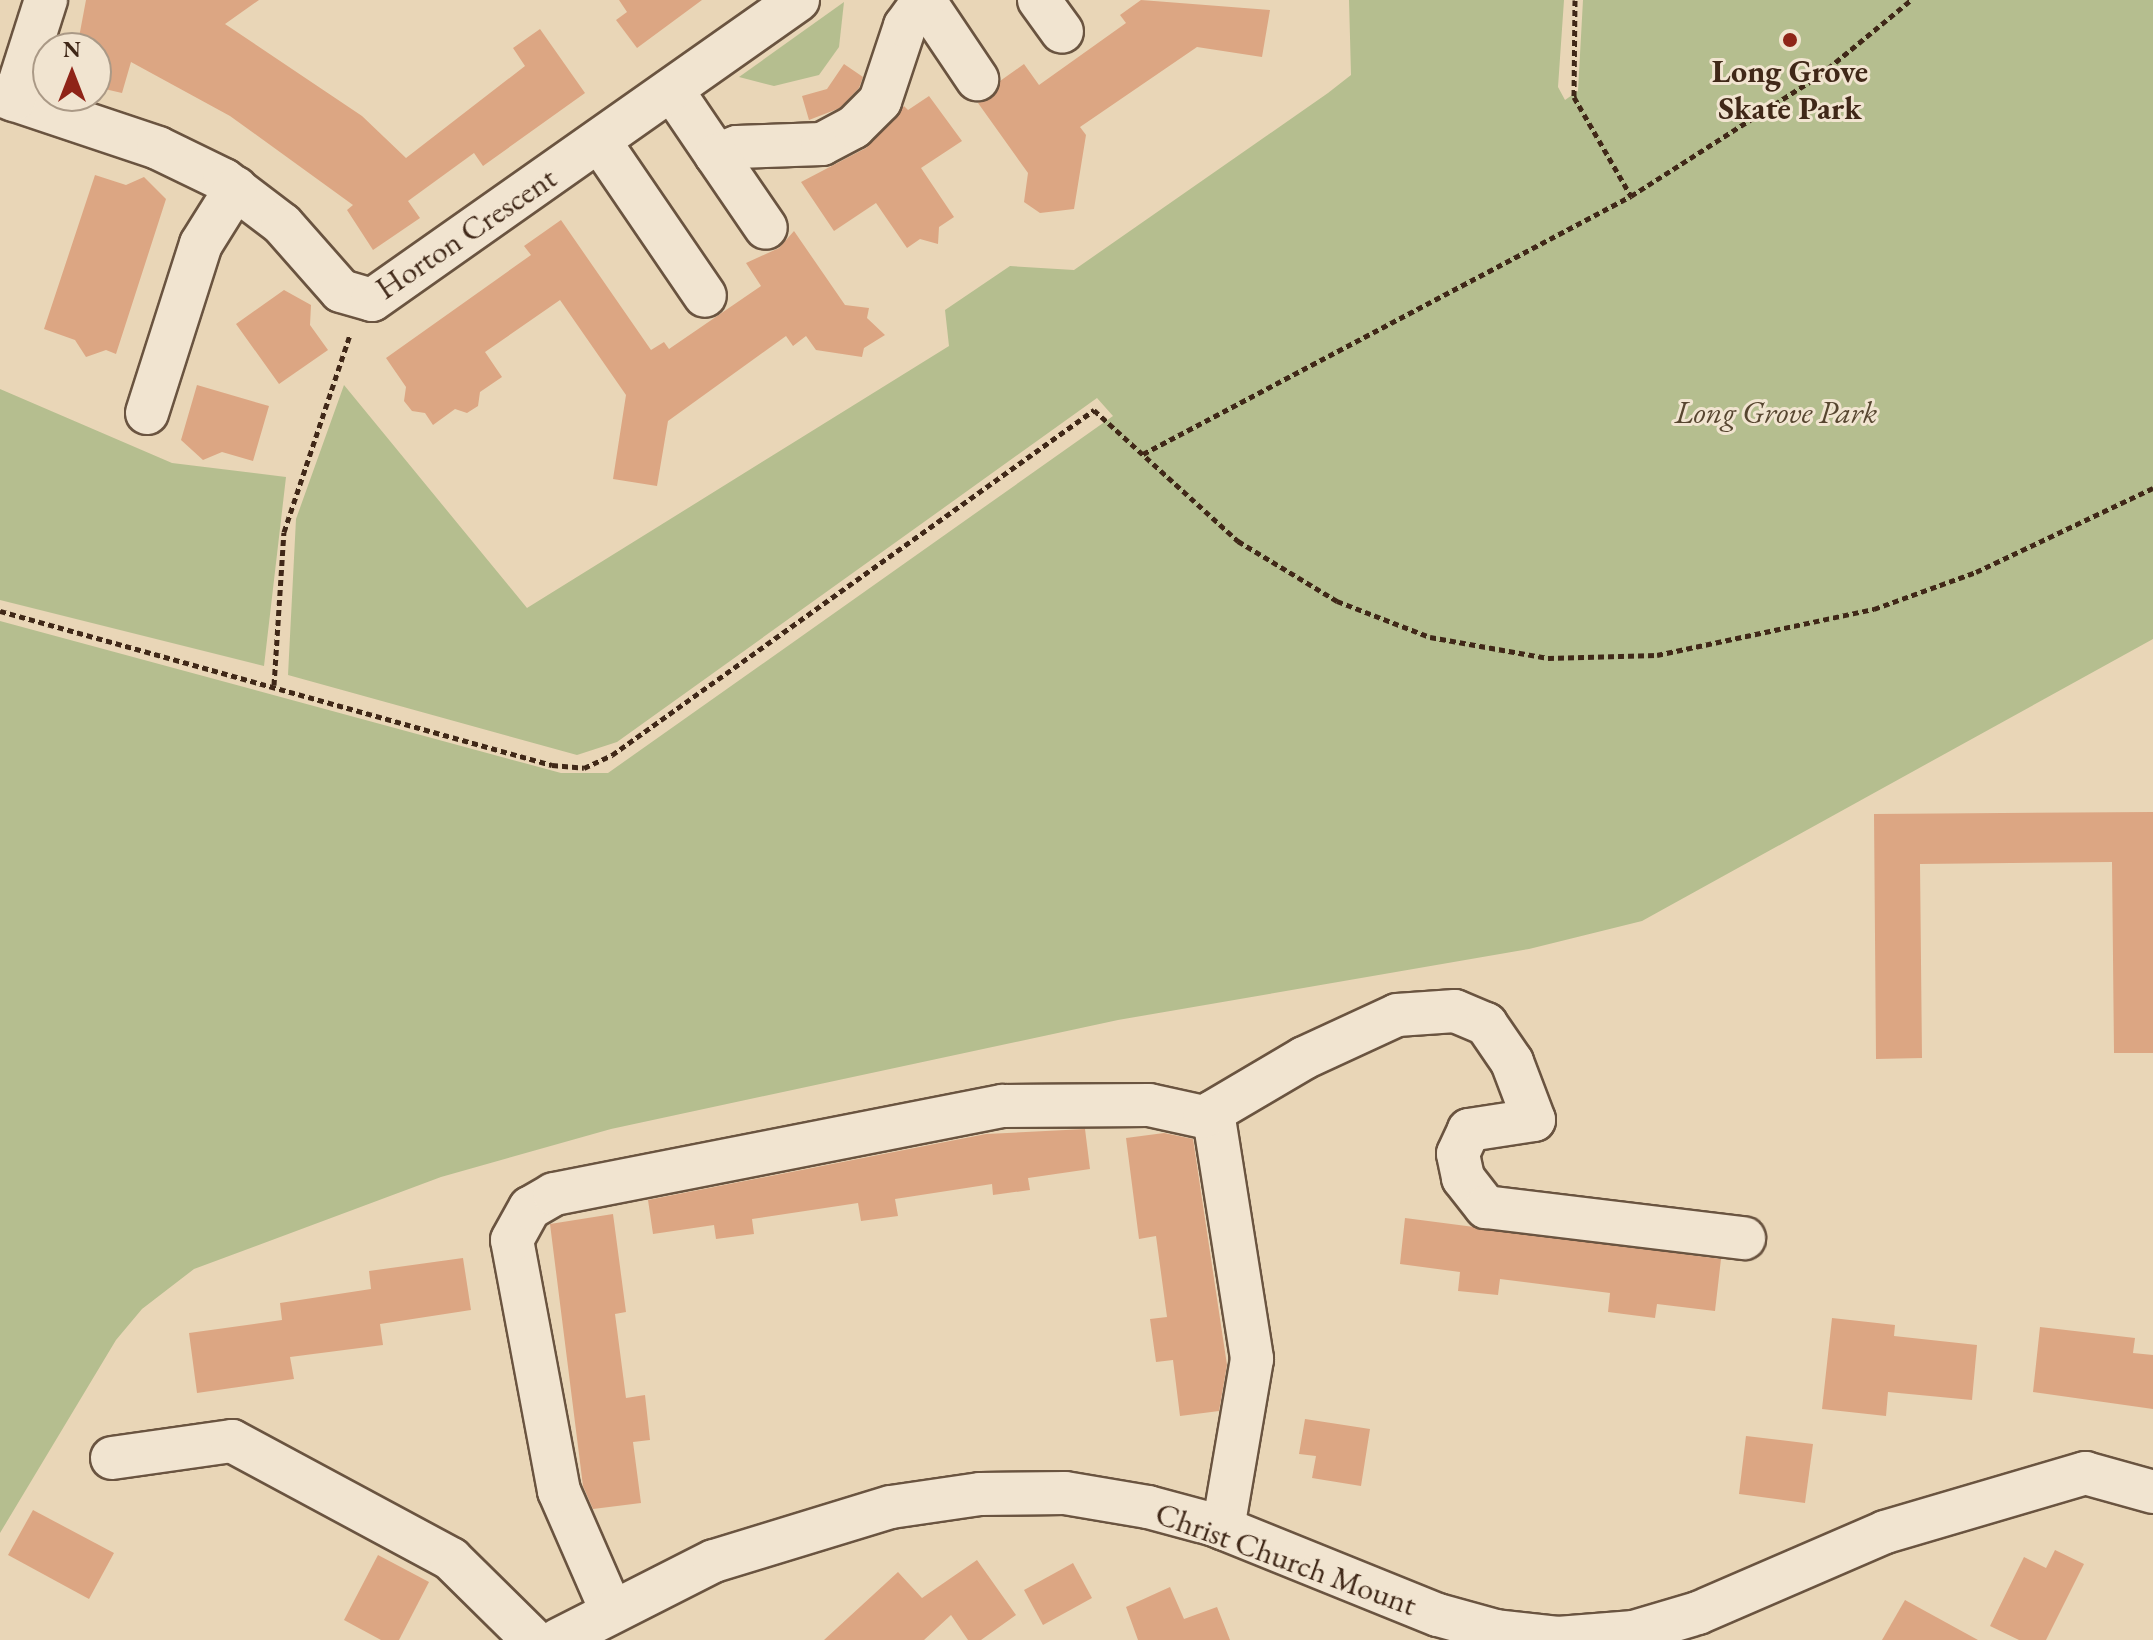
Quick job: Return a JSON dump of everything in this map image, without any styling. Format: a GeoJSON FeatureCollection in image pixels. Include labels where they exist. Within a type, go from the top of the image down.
{"type":"FeatureCollection","features":[{"type":"Feature","properties":{"kind":"street"},"geometry":{"type":"LineString","coordinates":[[7,98],[46,0]]}},
{"type":"Feature","properties":{"kind":"street"},"geometry":{"type":"LineString","coordinates":[[716,155],[737,147],[815,145],[854,127],[884,94],[908,19],[925,1],[977,79]]}},
{"type":"Feature","properties":{"kind":"street","name":"Horton Crescent"},"geometry":{"type":"LineString","coordinates":[[7,98],[158,148],[236,188],[282,224],[341,291],[362,300],[392,291],[672,90],[781,5]]}},
{"type":"Feature","properties":{"kind":"street"},"geometry":{"type":"LineString","coordinates":[[672,90],[766,228]]}},
{"type":"Feature","properties":{"kind":"street"},"geometry":{"type":"LineString","coordinates":[[600,142],[705,296]]}},
{"type":"Feature","properties":{"kind":"street"},"geometry":{"type":"LineString","coordinates":[[147,413],[201,244],[236,188]]}},
{"type":"Feature","properties":{"kind":"street"},"geometry":{"type":"LineString","coordinates":[[611,1610],[559,1491],[512,1240],[530,1208],[554,1194],[1002,1106],[1149,1105],[1204,1117],[1304,1058],[1397,1015],[1455,1011],[1486,1024],[1512,1062],[1534,1120],[1469,1130],[1458,1154],[1463,1178],[1486,1207],[1744,1238]]}},
{"type":"Feature","properties":{"kind":"street"},"geometry":{"type":"LineString","coordinates":[[1213,1112],[1252,1359],[1223,1529]]}},
{"type":"Feature","properties":{"kind":"street"},"geometry":{"type":"LineString","coordinates":[[112,1458],[232,1441],[451,1559],[533,1640]]}},
{"type":"Feature","properties":{"kind":"street","name":"Christ Church Mount"},"geometry":{"type":"LineString","coordinates":[[558,1640],[611,1610],[714,1561],[813,1527],[891,1507],[980,1494],[1065,1493],[1223,1529],[1438,1615],[1496,1631],[1558,1639],[1700,1626],[1885,1532],[2085,1473],[2153,1492]]}},
{"type":"Feature","properties":{"kind":"path"},"geometry":{"type":"LineString","coordinates":[[1575,0],[1574,97],[1631,196]]}},
{"type":"Feature","properties":{"kind":"path"},"geometry":{"type":"LineString","coordinates":[[1143,454],[1631,196],[1820,75],[1911,0]]}},
{"type":"Feature","properties":{"kind":"path"},"geometry":{"type":"LineString","coordinates":[[274,685],[284,532],[362,300]]}},
{"type":"Feature","properties":{"kind":"path"},"geometry":{"type":"LineString","coordinates":[[0,611],[552,765],[584,768],[612,755],[1094,410],[1238,541],[1363,614],[1484,649],[1577,659],[1657,655],[1761,637],[1874,609],[1976,572],[2153,488]]}},
{"type":"Feature","properties":{"kind":"green space","name":"Long Grove Park"},"geometry":{"type":"Polygon","coordinates":[[[1349,0],[1564,0],[1558,87],[1565,100],[1578,91],[1583,0],[2153,0],[2153,639],[1642,921],[1529,949],[1118,1020],[611,1129],[441,1177],[194,1269],[142,1309],[116,1340],[0,1533],[0,621],[561,773],[608,773],[1113,416],[1097,398],[617,742],[577,755],[288,675],[296,519],[344,385],[527,608],[949,346],[945,310],[1010,266],[1074,270],[1328,93],[1351,75],[1349,0]]]}},
{"type":"Feature","properties":{"kind":"green space"},"geometry":{"type":"Polygon","coordinates":[[[844,2],[839,47],[819,75],[774,86],[739,77],[844,2]]]}},
{"type":"Feature","properties":{"kind":"green space"},"geometry":{"type":"Polygon","coordinates":[[[0,389],[172,463],[286,477],[264,666],[0,600],[0,389]]]}},
{"type":"Feature","properties":{"kind":"building"},"geometry":{"type":"Polygon","coordinates":[[[86,0],[259,0],[225,24],[362,116],[406,158],[525,66],[513,48],[540,29],[585,93],[483,166],[474,153],[408,201],[420,218],[373,250],[347,210],[353,205],[230,116],[131,62],[122,93],[112,91],[112,32],[80,32],[86,0]]]}},
{"type":"Feature","properties":{"kind":"building"},"geometry":{"type":"Polygon","coordinates":[[[619,0],[702,0],[637,48],[616,20],[627,12],[619,0]]]}},
{"type":"Feature","properties":{"kind":"building"},"geometry":{"type":"Polygon","coordinates":[[[1141,0],[1270,10],[1262,57],[1197,47],[1080,127],[1086,135],[1074,209],[1040,213],[1024,202],[1028,173],[978,103],[991,98],[1000,81],[1024,64],[1039,85],[1126,23],[1120,15],[1141,0]]]}},
{"type":"Feature","properties":{"kind":"building"},"geometry":{"type":"Polygon","coordinates":[[[844,64],[863,77],[859,88],[840,108],[809,120],[802,96],[827,89],[844,64]]]}},
{"type":"Feature","properties":{"kind":"building"},"geometry":{"type":"Polygon","coordinates":[[[929,96],[962,141],[921,168],[954,217],[939,227],[938,244],[920,239],[907,248],[876,203],[834,231],[801,182],[866,148],[904,106],[908,110],[929,96]]]}},
{"type":"Feature","properties":{"kind":"building"},"geometry":{"type":"Polygon","coordinates":[[[95,175],[126,185],[144,177],[166,199],[116,354],[106,350],[86,357],[75,340],[44,329],[95,175]]]}},
{"type":"Feature","properties":{"kind":"building"},"geometry":{"type":"Polygon","coordinates":[[[561,220],[651,350],[664,342],[669,349],[761,286],[746,263],[779,248],[794,231],[845,305],[869,308],[867,318],[885,335],[864,348],[862,357],[816,350],[806,336],[793,346],[786,336],[668,421],[657,486],[613,479],[626,395],[560,300],[485,352],[502,377],[480,392],[478,406],[467,413],[455,409],[433,425],[425,413],[412,411],[404,401],[406,387],[386,358],[531,255],[524,246],[561,220]]]}},
{"type":"Feature","properties":{"kind":"building"},"geometry":{"type":"Polygon","coordinates":[[[284,290],[311,305],[310,325],[328,350],[279,384],[236,324],[284,290]]]}},
{"type":"Feature","properties":{"kind":"building"},"geometry":{"type":"Polygon","coordinates":[[[197,385],[269,406],[253,461],[222,452],[203,460],[181,440],[197,385]]]}},
{"type":"Feature","properties":{"kind":"building"},"geometry":{"type":"Polygon","coordinates":[[[2153,812],[2153,1053],[2114,1053],[2112,862],[1920,864],[1922,1058],[1876,1059],[1874,814],[2153,812]]]}},
{"type":"Feature","properties":{"kind":"building"},"geometry":{"type":"Polygon","coordinates":[[[1085,1129],[1090,1169],[1028,1178],[1030,1190],[993,1195],[992,1184],[895,1199],[898,1216],[861,1221],[858,1203],[752,1219],[754,1234],[716,1239],[714,1225],[653,1234],[648,1200],[986,1134],[1085,1129]]]}},
{"type":"Feature","properties":{"kind":"building"},"geometry":{"type":"Polygon","coordinates":[[[1164,1133],[1193,1139],[1227,1365],[1219,1411],[1180,1416],[1173,1360],[1156,1362],[1150,1319],[1167,1317],[1156,1236],[1139,1239],[1126,1138],[1164,1133]]]}},
{"type":"Feature","properties":{"kind":"building"},"geometry":{"type":"Polygon","coordinates":[[[613,1214],[626,1312],[615,1314],[626,1398],[645,1395],[650,1440],[633,1442],[641,1503],[593,1509],[583,1486],[550,1224],[613,1214]]]}},
{"type":"Feature","properties":{"kind":"building"},"geometry":{"type":"Polygon","coordinates":[[[1405,1218],[1721,1259],[1715,1311],[1657,1304],[1655,1318],[1608,1312],[1610,1293],[1500,1279],[1498,1295],[1458,1291],[1460,1272],[1400,1264],[1405,1218]]]}},
{"type":"Feature","properties":{"kind":"building"},"geometry":{"type":"Polygon","coordinates":[[[463,1258],[471,1310],[380,1324],[383,1345],[290,1357],[294,1379],[197,1393],[189,1333],[282,1320],[280,1303],[371,1289],[369,1271],[463,1258]]]}},
{"type":"Feature","properties":{"kind":"building"},"geometry":{"type":"Polygon","coordinates":[[[1832,1318],[1895,1325],[1894,1336],[1977,1345],[1972,1400],[1888,1392],[1886,1416],[1822,1409],[1832,1318]]]}},
{"type":"Feature","properties":{"kind":"building"},"geometry":{"type":"Polygon","coordinates":[[[2040,1327],[2135,1338],[2133,1353],[2153,1355],[2153,1409],[2033,1392],[2040,1327]]]}},
{"type":"Feature","properties":{"kind":"building"},"geometry":{"type":"Polygon","coordinates":[[[1305,1419],[1370,1429],[1361,1486],[1312,1478],[1316,1456],[1299,1454],[1305,1419]]]}},
{"type":"Feature","properties":{"kind":"building"},"geometry":{"type":"Polygon","coordinates":[[[1746,1436],[1813,1444],[1805,1503],[1739,1494],[1746,1436]]]}},
{"type":"Feature","properties":{"kind":"building"},"geometry":{"type":"Polygon","coordinates":[[[33,1510],[114,1553],[89,1599],[8,1555],[33,1510]]]}},
{"type":"Feature","properties":{"kind":"building"},"geometry":{"type":"Polygon","coordinates":[[[2055,1550],[2084,1564],[2046,1640],[2019,1640],[1990,1626],[2024,1557],[2046,1568],[2055,1550]]]}},
{"type":"Feature","properties":{"kind":"building"},"geometry":{"type":"Polygon","coordinates":[[[378,1555],[429,1582],[399,1640],[381,1640],[344,1620],[378,1555]]]}},
{"type":"Feature","properties":{"kind":"building"},"geometry":{"type":"Polygon","coordinates":[[[977,1560],[1016,1615],[981,1640],[968,1640],[951,1615],[924,1640],[824,1640],[898,1572],[922,1598],[977,1560]]]}},
{"type":"Feature","properties":{"kind":"building"},"geometry":{"type":"Polygon","coordinates":[[[1073,1563],[1092,1598],[1043,1625],[1024,1590],[1073,1563]]]}},
{"type":"Feature","properties":{"kind":"building"},"geometry":{"type":"Polygon","coordinates":[[[1170,1587],[1184,1619],[1217,1607],[1230,1640],[1138,1640],[1126,1607],[1170,1587]]]}},
{"type":"Feature","properties":{"kind":"building"},"geometry":{"type":"Polygon","coordinates":[[[1905,1600],[1978,1640],[1882,1640],[1905,1600]]]}},
{"type":"Feature","properties":{"kind":"place","name":"Long Grove Skate Park"},"geometry":{"type":"Point","coordinates":[1790,40]}}]}
